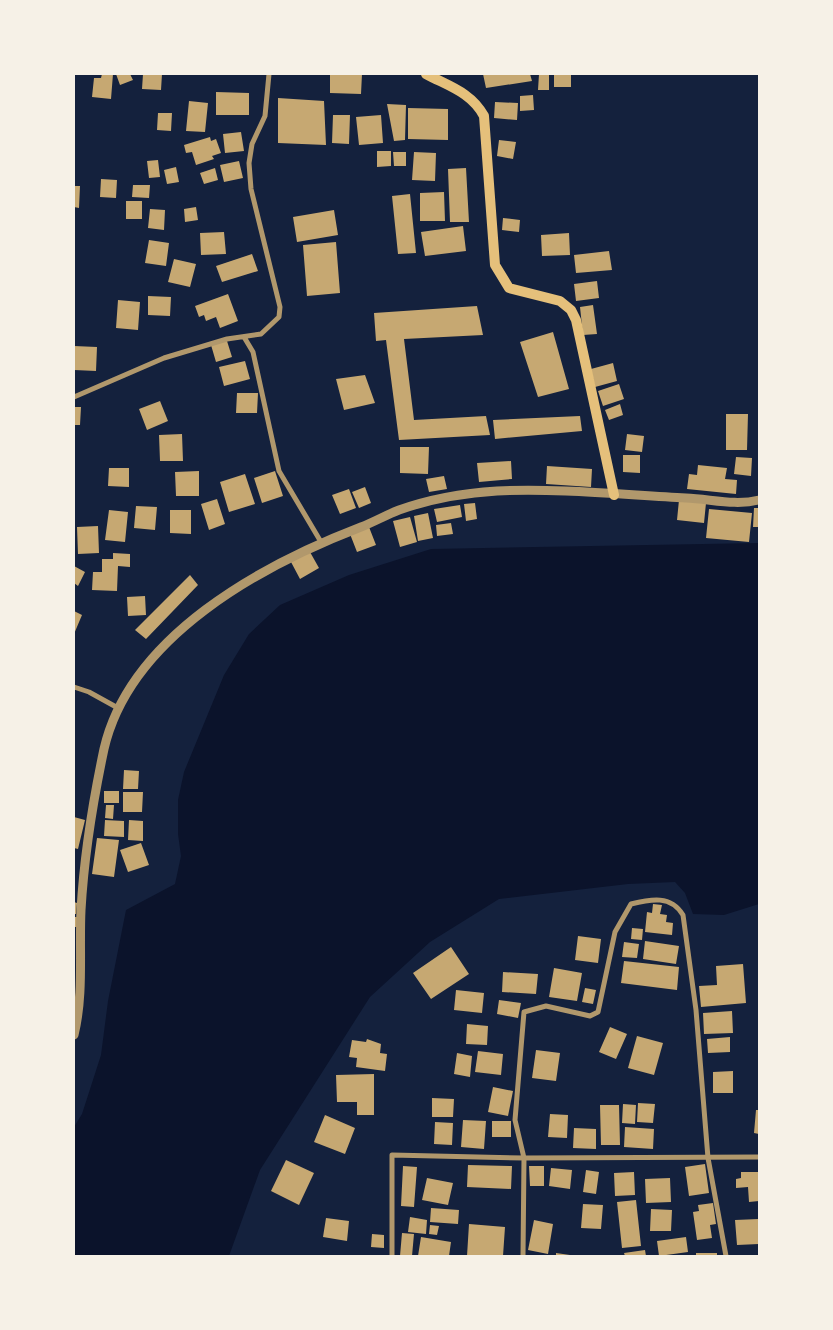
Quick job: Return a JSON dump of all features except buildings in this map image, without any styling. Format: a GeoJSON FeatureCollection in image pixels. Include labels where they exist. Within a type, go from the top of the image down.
{"type":"FeatureCollection","features":[{"type":"Feature","properties":{"kind":"main road"},"geometry":{"type":"LineString","coordinates":[[426,74],[464,93],[480,108],[484,116],[494,266],[501,278],[509,288],[560,301],[571,310],[576,320],[614,495]]}},
{"type":"Feature","properties":{"kind":"street"},"geometry":{"type":"LineString","coordinates":[[74,397],[164,358],[227,339],[261,334],[279,317],[280,307],[251,189],[249,163],[252,144],[265,116],[269,74]]}},
{"type":"Feature","properties":{"kind":"street"},"geometry":{"type":"LineString","coordinates":[[244,337],[253,352],[279,471],[321,542]]}},
{"type":"Feature","properties":{"kind":"street"},"geometry":{"type":"LineString","coordinates":[[74,1035],[79,1004],[81,910],[86,863],[103,754],[118,708],[132,684],[152,660],[206,609],[241,584],[321,542],[400,510],[444,498],[497,491],[614,495],[748,503],[759,500]]}},
{"type":"Feature","properties":{"kind":"street"},"geometry":{"type":"LineString","coordinates":[[74,687],[90,692],[118,708]]}},
{"type":"Feature","properties":{"kind":"street"},"geometry":{"type":"LineString","coordinates":[[523,1256],[524,1158],[515,1120],[524,1012],[546,1006],[590,1016],[598,1012],[616,932],[631,904],[650,899],[668,900],[678,907],[683,915],[696,1010],[708,1158],[726,1256]]}},
{"type":"Feature","properties":{"kind":"street"},"geometry":{"type":"LineString","coordinates":[[392,1256],[392,1154],[524,1158],[759,1157]]}},
{"type":"Feature","properties":{"kind":"water"},"geometry":{"type":"Polygon","coordinates":[[[759,543],[759,904],[724,915],[693,914],[685,893],[675,882],[628,884],[499,899],[430,942],[370,997],[260,1170],[229,1256],[74,1256],[74,1127],[82,1114],[101,1055],[108,1001],[126,910],[175,884],[181,856],[178,834],[178,800],[184,772],[224,675],[249,634],[280,605],[349,575],[431,549],[759,543]]]}}]}
